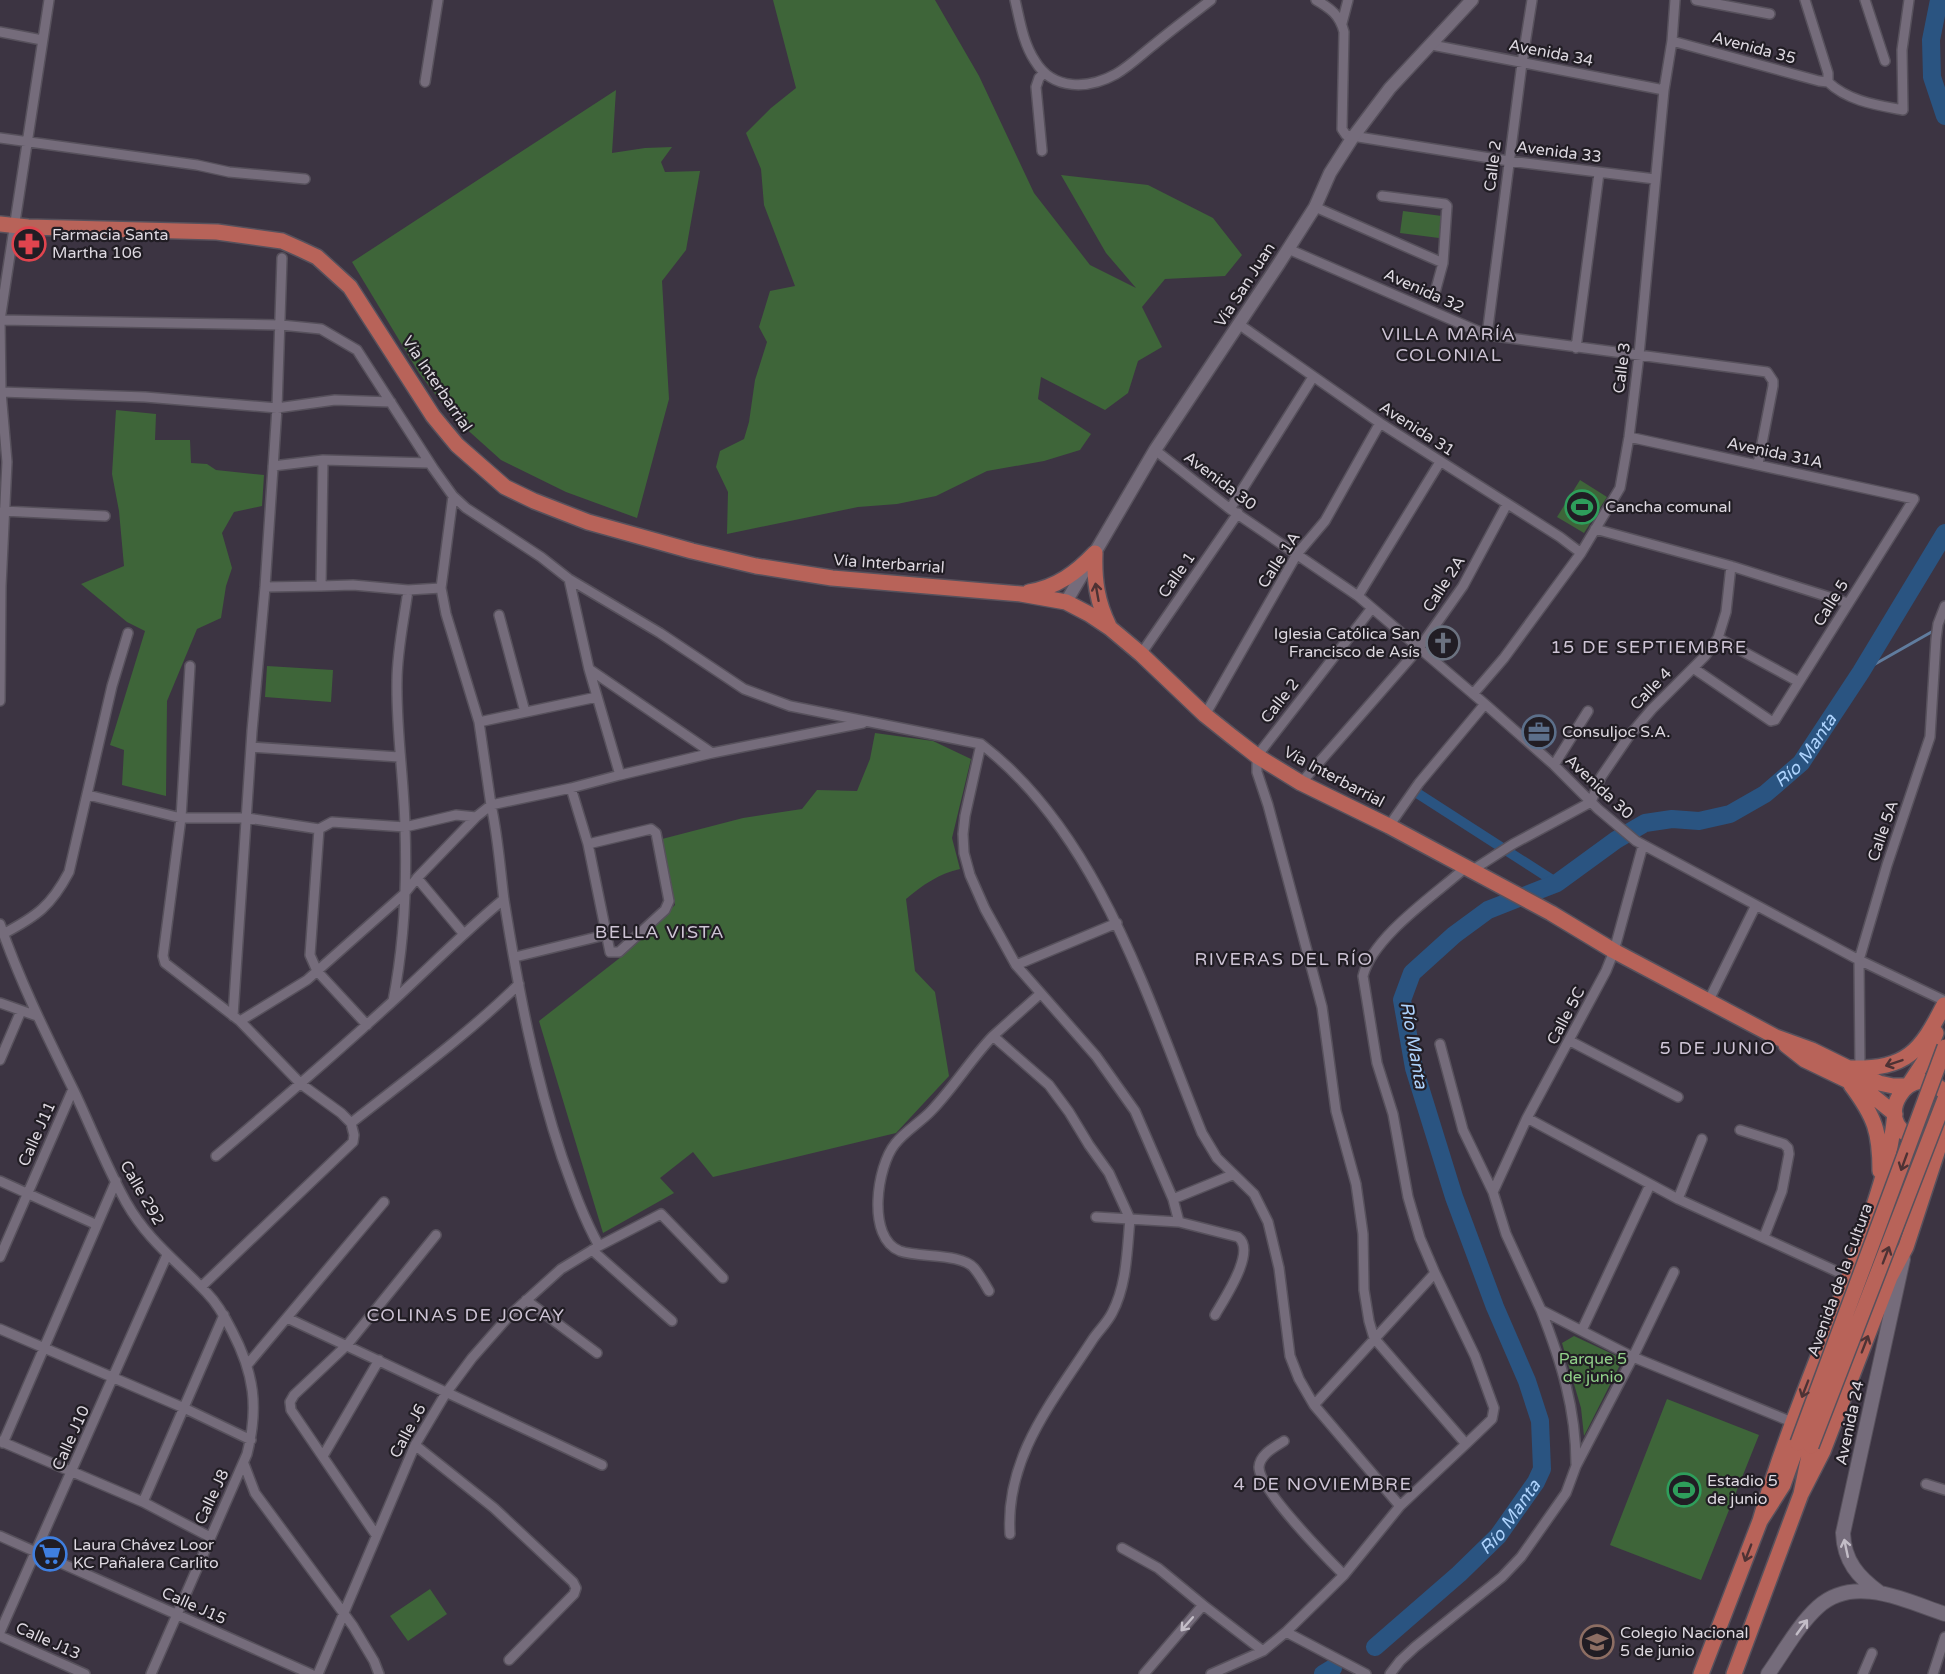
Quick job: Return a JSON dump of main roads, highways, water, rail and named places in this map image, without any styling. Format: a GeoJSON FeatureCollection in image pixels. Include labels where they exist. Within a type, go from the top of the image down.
{"type":"FeatureCollection","features":[{"type":"Feature","properties":{"kind":"main road","name":"Vía Interbarrial"},"geometry":{"type":"LineString","coordinates":[[7,225],[217,232],[282,241],[317,257],[350,286],[433,416],[456,445],[505,487],[588,522],[692,551],[793,573],[1021,594],[1066,602],[1110,628],[1205,715],[1257,756],[1301,783],[1389,826],[1551,913],[1614,951],[1776,1037],[1812,1050],[1852,1072],[1879,1083],[1908,1086],[1925,1082],[1934,1084],[1945,1093]]}},
{"type":"Feature","properties":{"kind":"main road"},"geometry":{"type":"LineString","coordinates":[[1021,594],[1047,587],[1069,577],[1095,553],[1097,596],[1101,611],[1110,628]]}},
{"type":"Feature","properties":{"kind":"main road"},"geometry":{"type":"LineString","coordinates":[[1880,1189],[1878,1138],[1874,1121],[1852,1072],[1891,1065],[1912,1054],[1932,1030],[1945,1003]]}},
{"type":"Feature","properties":{"kind":"main road"},"geometry":{"type":"LineString","coordinates":[[1908,1086],[1925,1060],[1945,1003]]}},
{"type":"Feature","properties":{"kind":"main road","name":"Avenida de la Cultura"},"geometry":{"type":"LineString","coordinates":[[1801,1494],[1805,1445],[1945,1047]]}},
{"type":"Feature","properties":{"kind":"main road","name":"Vía Interbarrial"},"geometry":{"type":"LineString","coordinates":[[1852,1072],[1895,1114],[1897,1123],[1911,1136],[1930,1138],[1945,1128]]}},
{"type":"Feature","properties":{"kind":"main road","name":"Avenida de la Cultura"},"geometry":{"type":"LineString","coordinates":[[1701,1674],[1760,1521],[1792,1422],[1849,1277],[1880,1189],[1890,1150],[1897,1098],[1908,1086]]}},
{"type":"Feature","properties":{"kind":"main road","name":"Avenida de la Cultura"},"geometry":{"type":"LineString","coordinates":[[1760,1521],[1805,1445],[1945,1099]]}},
{"type":"Feature","properties":{"kind":"main road","name":"Avenida de la Cultura"},"geometry":{"type":"LineString","coordinates":[[1734,1674],[1801,1494],[1823,1451],[1890,1277],[1906,1247],[1945,1128]]}},
{"type":"Feature","properties":{"kind":"main road","name":"Avenida 24"},"geometry":{"type":"LineString","coordinates":[[1880,1593],[1853,1568],[1844,1548],[1843,1533],[1906,1247]]}},
{"type":"Feature","properties":{"kind":"main road","name":"Avenida 24"},"geometry":{"type":"LineString","coordinates":[[1768,1674],[1819,1606],[1844,1593],[1865,1591],[1880,1593],[1945,1614]]}},
{"type":"Feature","properties":{"kind":"waterway","name":"Río Manta"},"geometry":{"type":"LineString","coordinates":[[1939,0],[1931,40],[1932,77],[1945,116]]}},
{"type":"Feature","properties":{"kind":"waterway","name":"Río Manta"},"geometry":{"type":"LineString","coordinates":[[1375,1647],[1459,1574],[1498,1536],[1536,1482],[1542,1469],[1540,1421],[1527,1381],[1495,1307],[1454,1197],[1414,1068],[1402,1000],[1412,973],[1454,935],[1488,910],[1557,883],[1616,840],[1645,823],[1672,819],[1699,821],[1730,814],[1765,794],[1801,763],[1861,672],[1945,533]]}},
{"type":"Feature","properties":{"kind":"waterway"},"geometry":{"type":"LineString","coordinates":[[1861,672],[1935,630]]}},
{"type":"Feature","properties":{"kind":"waterway"},"geometry":{"type":"LineString","coordinates":[[1417,793],[1557,883]]}},
{"type":"Feature","properties":{"kind":"waterway","name":"Río Manta"},"geometry":{"type":"LineString","coordinates":[[1323,1674],[1333,1668]]}},
{"type":"Feature","properties":{"kind":"place","name":"Farmacia Santa Martha 106"},"geometry":{"type":"Point","coordinates":[29,244]}},
{"type":"Feature","properties":{"kind":"place","name":"Cancha comunal"},"geometry":{"type":"Point","coordinates":[1582,507]}},
{"type":"Feature","properties":{"kind":"place","name":"Iglesia Católica San Francisco de Asís"},"geometry":{"type":"Point","coordinates":[1443,643]}},
{"type":"Feature","properties":{"kind":"place","name":"Consuljoc S.A."},"geometry":{"type":"Point","coordinates":[1539,732]}},
{"type":"Feature","properties":{"kind":"place","name":"Estadio 5 de junio"},"geometry":{"type":"Point","coordinates":[1684,1490]}},
{"type":"Feature","properties":{"kind":"place","name":"Laura Chávez Loor KC Pañalera Carlito"},"geometry":{"type":"Point","coordinates":[50,1554]}},
{"type":"Feature","properties":{"kind":"place","name":"Colegio Nacional 5 de junio"},"geometry":{"type":"Point","coordinates":[1597,1642]}},
{"type":"Feature","properties":{"kind":"district","name":"VILLA MARÍA COLONIAL"},"geometry":{"type":"Point","coordinates":[1449,344]}},
{"type":"Feature","properties":{"kind":"district","name":"15 DE SEPTIEMBRE"},"geometry":{"type":"Point","coordinates":[1649,647]}},
{"type":"Feature","properties":{"kind":"district","name":"BELLA VISTA"},"geometry":{"type":"Point","coordinates":[660,932]}},
{"type":"Feature","properties":{"kind":"district","name":"RIVERAS DEL RÍO"},"geometry":{"type":"Point","coordinates":[1284,959]}},
{"type":"Feature","properties":{"kind":"district","name":"5 DE JUNIO"},"geometry":{"type":"Point","coordinates":[1718,1048]}},
{"type":"Feature","properties":{"kind":"district","name":"COLINAS DE JOCAY"},"geometry":{"type":"Point","coordinates":[466,1315]}},
{"type":"Feature","properties":{"kind":"district","name":"4 DE NOVIEMBRE"},"geometry":{"type":"Point","coordinates":[1323,1484]}},
{"type":"Feature","properties":{"kind":"park label","name":"Parque 5 de junio"},"geometry":{"type":"Point","coordinates":[1593,1368]}}]}
